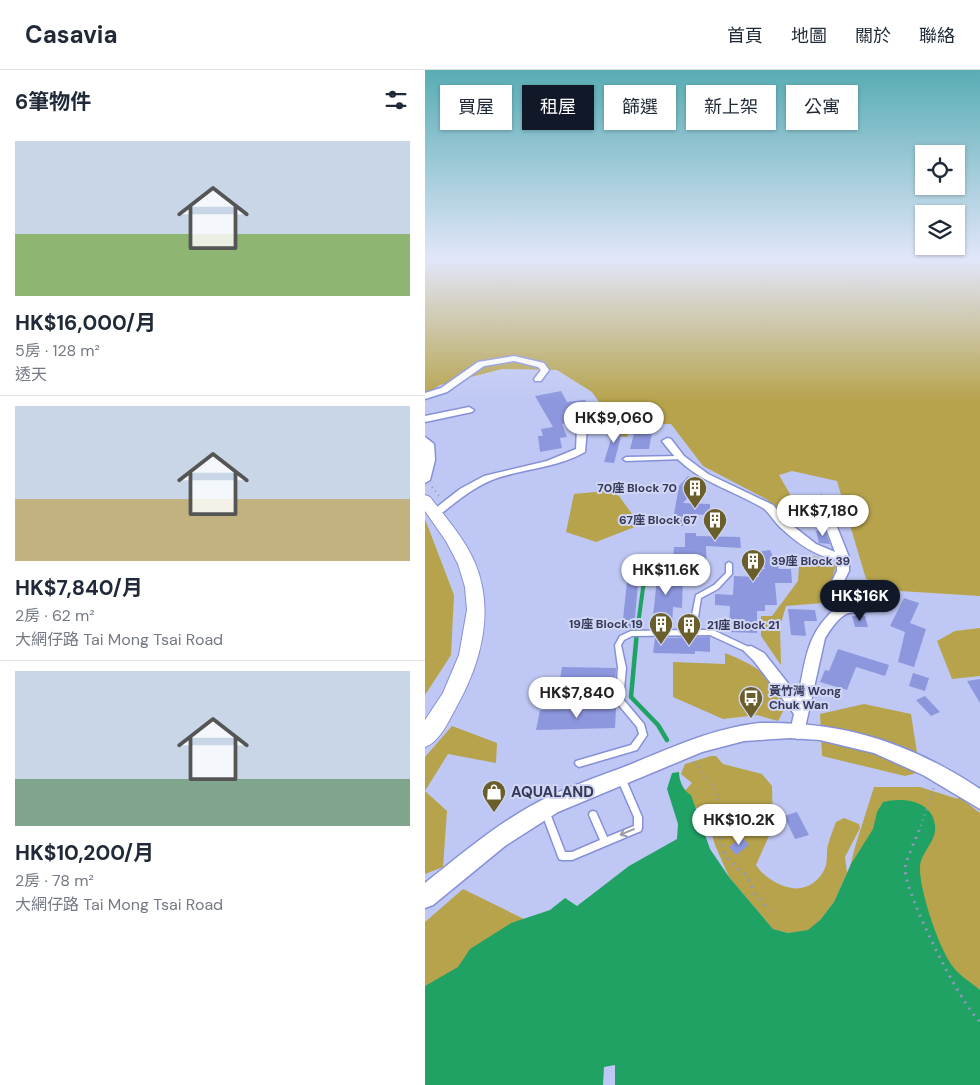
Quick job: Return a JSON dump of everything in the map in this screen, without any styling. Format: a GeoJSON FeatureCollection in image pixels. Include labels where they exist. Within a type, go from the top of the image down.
{"type":"FeatureCollection","features":[{"type":"Feature","properties":{"kind":"main road"},"geometry":{"type":"LineString","coordinates":[[425,738],[447,706],[463,673],[473,642],[477,616],[475,593],[467,562],[430,507]]}},
{"type":"Feature","properties":{"kind":"street"},"geometry":{"type":"LineString","coordinates":[[425,396],[449,389],[478,365],[503,358],[531,360],[544,367],[543,375],[538,379]]}},
{"type":"Feature","properties":{"kind":"street"},"geometry":{"type":"LineString","coordinates":[[425,419],[469,410]]}},
{"type":"Feature","properties":{"kind":"street"},"geometry":{"type":"LineString","coordinates":[[430,507],[475,484],[497,476],[564,461],[581,450],[583,428]]}},
{"type":"Feature","properties":{"kind":"street"},"geometry":{"type":"LineString","coordinates":[[425,440],[429,445],[431,460],[425,480]]}},
{"type":"Feature","properties":{"kind":"street"},"geometry":{"type":"LineString","coordinates":[[667,440],[680,458],[704,476],[769,507],[784,526],[812,547],[827,554],[843,557]]}},
{"type":"Feature","properties":{"kind":"street"},"geometry":{"type":"LineString","coordinates":[[821,499],[843,557],[843,571],[837,583],[843,609]]}},
{"type":"Feature","properties":{"kind":"street"},"geometry":{"type":"LineString","coordinates":[[798,732],[818,637],[828,622],[843,609],[863,611],[880,606],[891,599]]}},
{"type":"Feature","properties":{"kind":"street"},"geometry":{"type":"LineString","coordinates":[[751,651],[759,657],[801,712]]}},
{"type":"Feature","properties":{"kind":"street"},"geometry":{"type":"LineString","coordinates":[[425,898],[478,852],[545,810],[573,796],[715,740],[761,731],[798,732],[843,737],[893,750],[935,770],[980,800]]}},
{"type":"Feature","properties":{"kind":"lane"},"geometry":{"type":"LineString","coordinates":[[626,459],[680,458]]}},
{"type":"Feature","properties":{"kind":"lane"},"geometry":{"type":"LineString","coordinates":[[692,631],[698,597],[725,579],[729,574],[729,564]]}},
{"type":"Feature","properties":{"kind":"lane"},"geometry":{"type":"LineString","coordinates":[[579,763],[634,748],[641,740],[641,726],[619,700],[622,668],[618,645],[622,638],[631,634],[711,632],[751,651]]}},
{"type":"Feature","properties":{"kind":"lane"},"geometry":{"type":"LineString","coordinates":[[546,700],[619,700]]}},
{"type":"Feature","properties":{"kind":"lane"},"geometry":{"type":"LineString","coordinates":[[545,810],[563,856],[572,856],[638,828],[638,817],[620,777]]}},
{"type":"Feature","properties":{"kind":"lane"},"geometry":{"type":"LineString","coordinates":[[593,815],[605,842]]}},
{"type":"Feature","properties":{"kind":"path"},"geometry":{"type":"LineString","coordinates":[[478,365],[473,335],[493,323],[503,312],[503,307]]}},
{"type":"Feature","properties":{"kind":"path"},"geometry":{"type":"LineString","coordinates":[[935,307],[980,319]]}},
{"type":"Feature","properties":{"kind":"path"},"geometry":{"type":"LineString","coordinates":[[703,759],[695,762],[721,800],[721,824],[718,830],[725,856],[748,878],[755,894],[770,910]]}},
{"type":"Feature","properties":{"kind":"path"},"geometry":{"type":"LineString","coordinates":[[937,781],[905,869],[915,902],[945,968],[972,1014],[980,1022]]}},
{"type":"Feature","properties":{"kind":"shaded area"},"geometry":{"type":"Polygon","coordinates":[[[425,307],[980,307],[980,596],[900,591],[866,579],[837,481],[792,471],[779,475],[802,515],[790,519],[766,499],[703,466],[671,424],[632,424],[627,437],[607,436],[610,418],[592,392],[557,370],[502,369],[440,385],[425,395],[425,307]]]}},
{"type":"Feature","properties":{"kind":"shaded area"},"geometry":{"type":"Polygon","coordinates":[[[605,491],[619,496],[640,525],[596,542],[566,532],[574,494],[605,491]]]}},
{"type":"Feature","properties":{"kind":"shaded area"},"geometry":{"type":"Polygon","coordinates":[[[425,519],[454,595],[451,655],[425,695],[425,519]]]}},
{"type":"Feature","properties":{"kind":"shaded area"},"geometry":{"type":"Polygon","coordinates":[[[814,556],[836,564],[832,580],[835,602],[786,606],[780,626],[781,665],[761,636],[761,616],[772,616],[798,581],[799,567],[814,556]]]}},
{"type":"Feature","properties":{"kind":"shaded area"},"geometry":{"type":"Polygon","coordinates":[[[980,628],[980,676],[952,679],[937,641],[955,631],[980,628]]]}},
{"type":"Feature","properties":{"kind":"shaded area"},"geometry":{"type":"Polygon","coordinates":[[[725,653],[762,672],[776,686],[787,704],[778,721],[757,715],[723,719],[673,697],[673,662],[725,664],[725,653]]]}},
{"type":"Feature","properties":{"kind":"shaded area"},"geometry":{"type":"Polygon","coordinates":[[[864,704],[911,714],[920,772],[905,776],[822,756],[820,714],[864,704]]]}},
{"type":"Feature","properties":{"kind":"shaded area"},"geometry":{"type":"Polygon","coordinates":[[[452,726],[497,743],[496,763],[448,754],[425,791],[425,757],[452,726]]]}},
{"type":"Feature","properties":{"kind":"shaded area"},"geometry":{"type":"Polygon","coordinates":[[[716,756],[723,764],[762,774],[772,786],[773,827],[756,865],[766,876],[778,883],[787,887],[799,888],[815,882],[825,868],[828,845],[836,822],[844,818],[859,824],[860,828],[845,857],[847,873],[834,902],[820,920],[808,931],[788,933],[773,929],[729,877],[715,845],[707,810],[674,803],[692,783],[681,774],[685,764],[716,756]]]}},
{"type":"Feature","properties":{"kind":"shaded area"},"geometry":{"type":"Polygon","coordinates":[[[679,772],[682,785],[691,795],[710,849],[729,877],[773,929],[788,933],[808,930],[820,920],[834,902],[851,864],[873,829],[877,812],[883,802],[907,800],[922,805],[928,810],[933,817],[935,831],[921,861],[923,890],[936,934],[948,959],[959,974],[980,990],[980,1085],[615,1085],[615,1065],[604,1067],[603,1085],[425,1085],[425,986],[458,967],[470,949],[511,923],[550,910],[565,898],[577,906],[629,866],[677,839],[678,824],[667,789],[672,773],[679,772]]]}},
{"type":"Feature","properties":{"kind":"shaded area"},"geometry":{"type":"Polygon","coordinates":[[[874,787],[920,787],[958,799],[958,796],[980,813],[980,1046],[830,944],[855,847],[874,787]]]}},
{"type":"Feature","properties":{"kind":"shaded area"},"geometry":{"type":"Polygon","coordinates":[[[425,791],[447,811],[443,867],[425,874],[425,791]]]}},
{"type":"Feature","properties":{"kind":"shaded area"},"geometry":{"type":"Polygon","coordinates":[[[463,889],[524,919],[425,1051],[425,922],[463,889]]]}},
{"type":"Feature","properties":{"kind":"building"},"geometry":{"type":"Polygon","coordinates":[[[561,391],[567,402],[585,400],[598,419],[583,419],[562,424],[567,437],[560,438],[562,448],[540,452],[538,436],[543,436],[541,429],[553,427],[535,396],[561,391]]]}},
{"type":"Feature","properties":{"kind":"building"},"geometry":{"type":"Polygon","coordinates":[[[616,423],[624,425],[614,463],[604,462],[616,423]]]}},
{"type":"Feature","properties":{"kind":"building"},"geometry":{"type":"Polygon","coordinates":[[[636,426],[653,426],[649,449],[630,449],[636,426]]]}},
{"type":"Feature","properties":{"kind":"building"},"geometry":{"type":"Polygon","coordinates":[[[688,476],[703,481],[683,503],[710,504],[710,515],[683,514],[683,526],[672,526],[679,486],[688,476]]]}},
{"type":"Feature","properties":{"kind":"building"},"geometry":{"type":"Polygon","coordinates":[[[809,505],[815,505],[822,523],[813,523],[809,505]]]}},
{"type":"Feature","properties":{"kind":"building"},"geometry":{"type":"Polygon","coordinates":[[[825,530],[830,544],[819,543],[816,531],[825,530]]]}},
{"type":"Feature","properties":{"kind":"building"},"geometry":{"type":"Polygon","coordinates":[[[685,533],[696,533],[696,536],[740,537],[741,548],[706,546],[707,572],[695,572],[695,557],[673,557],[674,547],[685,547],[685,533]]]}},
{"type":"Feature","properties":{"kind":"building"},"geometry":{"type":"Polygon","coordinates":[[[770,550],[779,569],[791,569],[792,583],[775,583],[777,605],[765,605],[765,611],[757,611],[757,633],[729,632],[730,606],[715,605],[715,594],[733,595],[734,576],[759,577],[759,569],[765,569],[757,552],[770,550]]]}},
{"type":"Feature","properties":{"kind":"building"},"geometry":{"type":"Polygon","coordinates":[[[659,558],[669,558],[668,577],[683,577],[682,608],[673,607],[672,628],[652,627],[659,558]]]}},
{"type":"Feature","properties":{"kind":"building"},"geometry":{"type":"Polygon","coordinates":[[[628,573],[639,573],[634,628],[622,628],[628,573]]]}},
{"type":"Feature","properties":{"kind":"building"},"geometry":{"type":"Polygon","coordinates":[[[904,598],[919,603],[910,623],[926,629],[914,667],[898,662],[905,632],[890,626],[904,598]]]}},
{"type":"Feature","properties":{"kind":"building"},"geometry":{"type":"Polygon","coordinates":[[[788,609],[815,610],[817,621],[804,621],[806,636],[791,635],[788,609]]]}},
{"type":"Feature","properties":{"kind":"building"},"geometry":{"type":"Polygon","coordinates":[[[852,616],[865,616],[868,627],[855,627],[852,616]]]}},
{"type":"Feature","properties":{"kind":"building"},"geometry":{"type":"Polygon","coordinates":[[[710,637],[710,652],[695,651],[695,654],[653,653],[655,638],[710,637]]]}},
{"type":"Feature","properties":{"kind":"building"},"geometry":{"type":"Polygon","coordinates":[[[838,649],[889,665],[885,676],[856,667],[847,690],[820,682],[825,670],[829,671],[838,649]]]}},
{"type":"Feature","properties":{"kind":"building"},"geometry":{"type":"Polygon","coordinates":[[[562,667],[616,668],[615,686],[559,685],[562,667]]]}},
{"type":"Feature","properties":{"kind":"building"},"geometry":{"type":"Polygon","coordinates":[[[913,673],[929,678],[925,691],[909,686],[913,673]]]}},
{"type":"Feature","properties":{"kind":"building"},"geometry":{"type":"Polygon","coordinates":[[[980,679],[980,703],[967,681],[980,679]]]}},
{"type":"Feature","properties":{"kind":"building"},"geometry":{"type":"Polygon","coordinates":[[[925,696],[940,712],[931,716],[916,700],[925,696]]]}},
{"type":"Feature","properties":{"kind":"building"},"geometry":{"type":"Polygon","coordinates":[[[616,708],[615,728],[536,730],[540,710],[616,708]]]}},
{"type":"Feature","properties":{"kind":"building"},"geometry":{"type":"Polygon","coordinates":[[[797,812],[809,835],[795,839],[784,816],[797,812]]]}},
{"type":"Feature","properties":{"kind":"building"},"geometry":{"type":"Polygon","coordinates":[[[742,837],[749,845],[736,855],[729,847],[742,837]]]}},
{"type":"Feature","properties":{"kind":"waterway"},"geometry":{"type":"LineString","coordinates":[[637,632],[647,559]]}},
{"type":"Feature","properties":{"kind":"waterway"},"geometry":{"type":"LineString","coordinates":[[637,631],[631,697],[658,725],[667,740]]}},
{"type":"Feature","properties":{"kind":"place","name":"70座 Block 70"},"geometry":{"type":"Point","coordinates":[695,509]}},
{"type":"Feature","properties":{"kind":"place","name":"67座 Block 67"},"geometry":{"type":"Point","coordinates":[715,541]}},
{"type":"Feature","properties":{"kind":"place","name":"39座 Block 39"},"geometry":{"type":"Point","coordinates":[753,582]}},
{"type":"Feature","properties":{"kind":"place","name":"19座 Block 19"},"geometry":{"type":"Point","coordinates":[661,645]}},
{"type":"Feature","properties":{"kind":"place","name":"21座 Block 21"},"geometry":{"type":"Point","coordinates":[689,646]}},
{"type":"Feature","properties":{"kind":"place","name":"黃竹灣 Wong Chuk Wan"},"geometry":{"type":"Point","coordinates":[751,719]}},
{"type":"Feature","properties":{"kind":"place","name":"AQUALAND"},"geometry":{"type":"Point","coordinates":[494,813]}}]}
